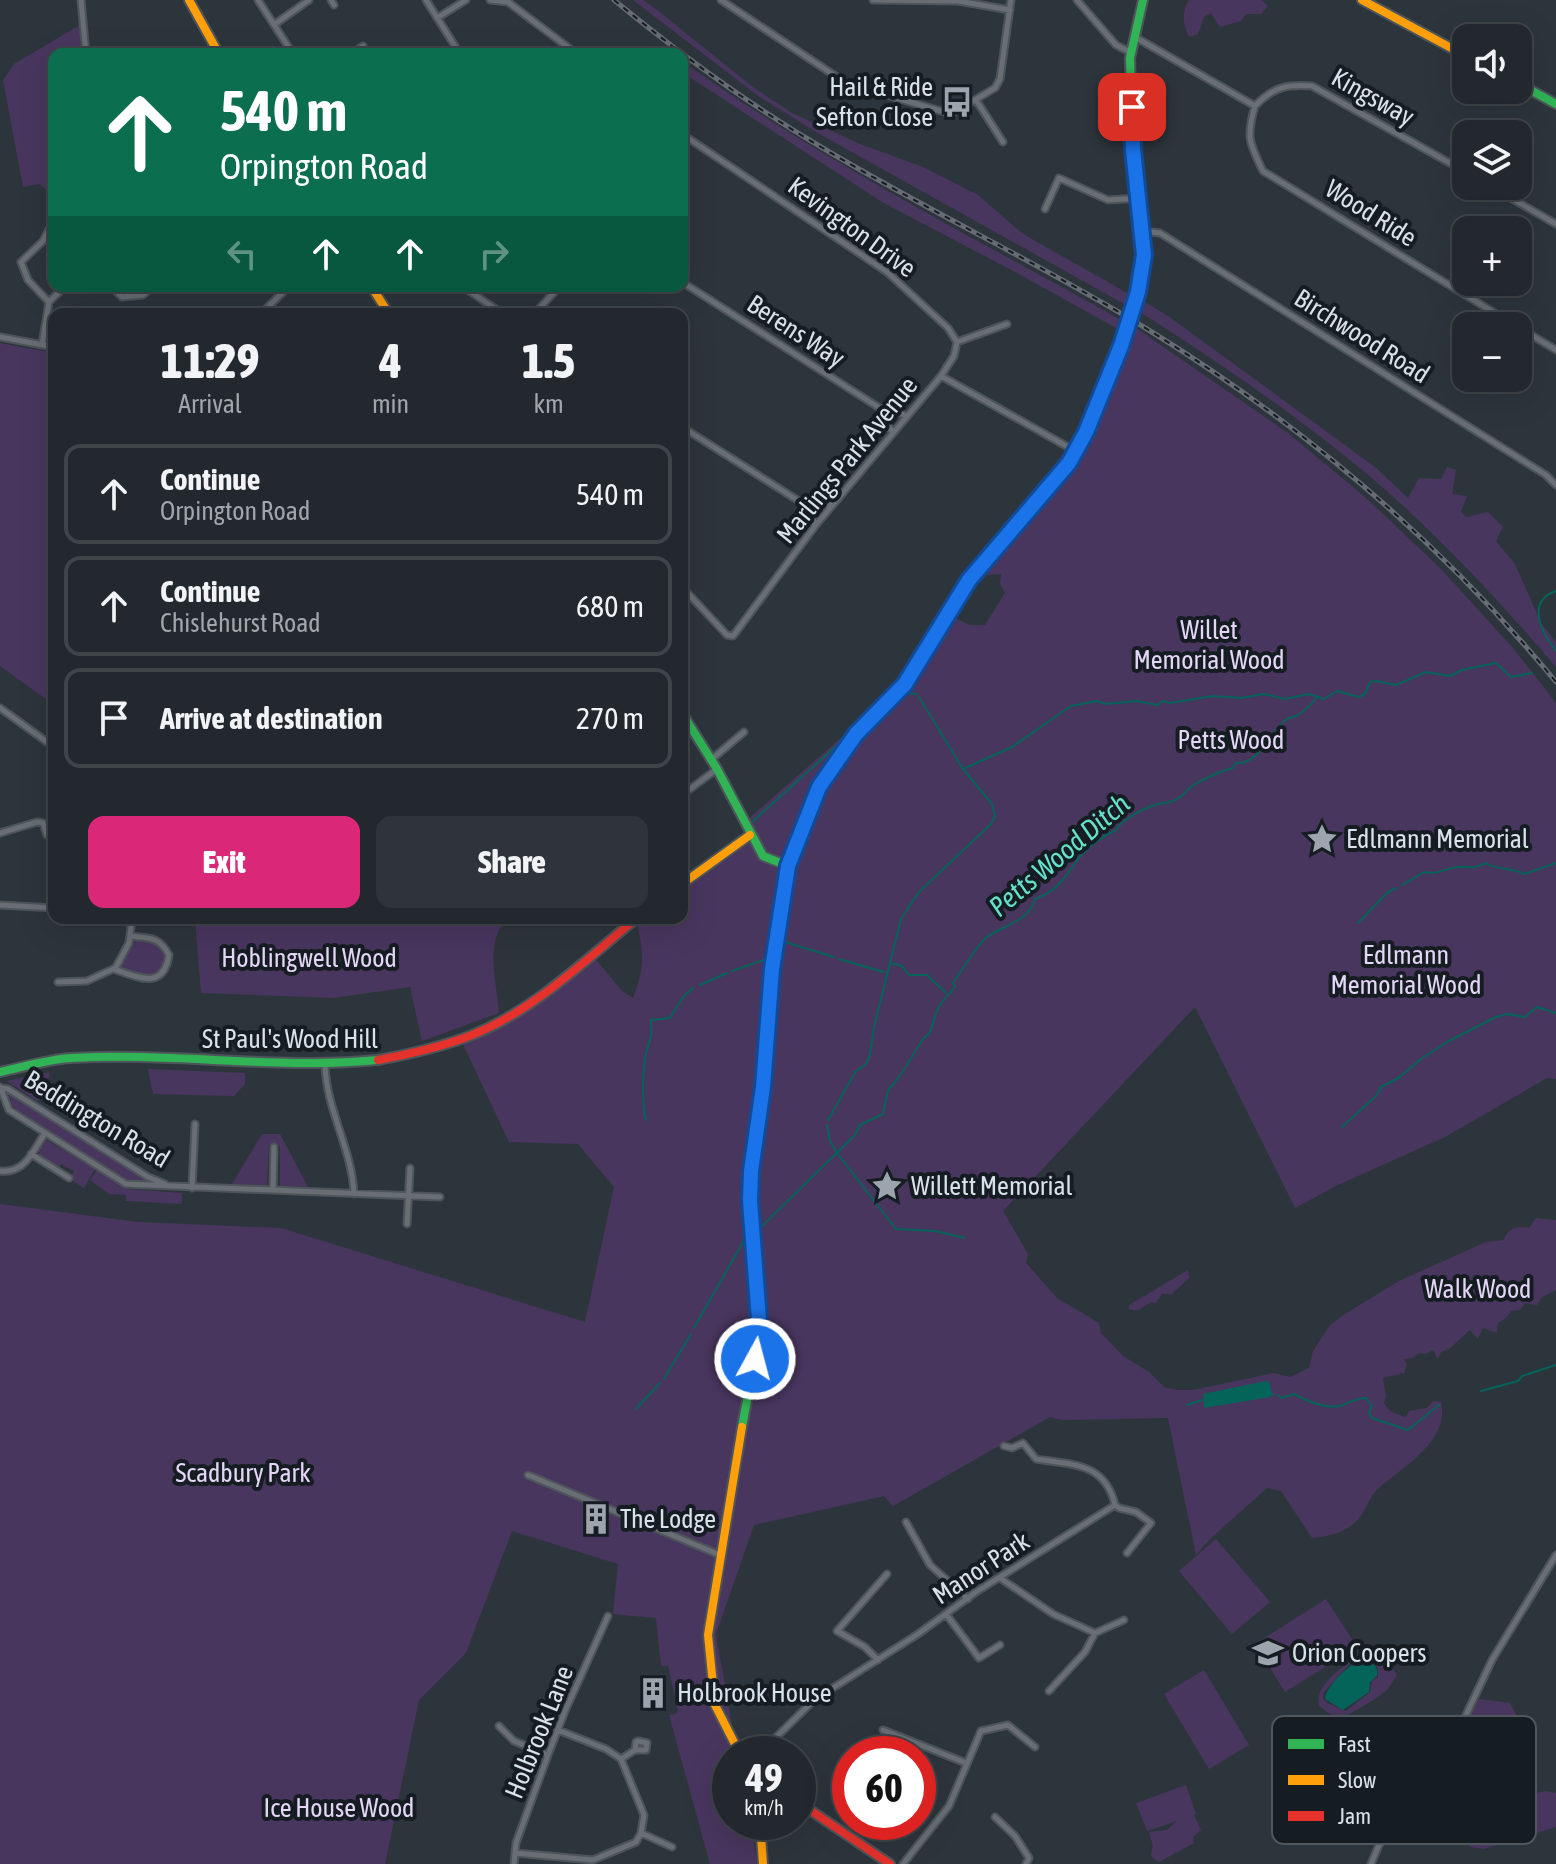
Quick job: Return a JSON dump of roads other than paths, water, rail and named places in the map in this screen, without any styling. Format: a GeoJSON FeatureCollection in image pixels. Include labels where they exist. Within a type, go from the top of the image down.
{"type":"FeatureCollection","features":[{"type":"Feature","properties":{"kind":"main road"},"geometry":{"type":"LineString","coordinates":[[189,0],[216,48]]}},
{"type":"Feature","properties":{"kind":"main road"},"geometry":{"type":"LineString","coordinates":[[731,1736],[715,1705],[709,1666],[710,1615],[757,1343],[759,1294],[750,1201],[751,1171],[763,1087],[772,969],[788,866],[819,787],[856,734],[905,684],[969,580],[1077,452],[1121,346],[1138,292],[1144,255],[1133,149],[1132,53],[1143,0]]}},
{"type":"Feature","properties":{"kind":"main road"},"geometry":{"type":"LineString","coordinates":[[1362,0],[1452,48]]}},
{"type":"Feature","properties":{"kind":"main road"},"geometry":{"type":"LineString","coordinates":[[1532,91],[1556,104]]}},
{"type":"Feature","properties":{"kind":"main road"},"geometry":{"type":"LineString","coordinates":[[688,722],[712,759],[763,856],[788,866]]}},
{"type":"Feature","properties":{"kind":"main road"},"geometry":{"type":"LineString","coordinates":[[688,880],[750,835]]}},
{"type":"Feature","properties":{"kind":"main road","name":"St Paul's Wood Hill"},"geometry":{"type":"LineString","coordinates":[[0,1072],[68,1058],[325,1064],[370,1062],[411,1055],[476,1033],[539,995],[629,924]]}},
{"type":"Feature","properties":{"kind":"main road"},"geometry":{"type":"LineString","coordinates":[[816,1815],[884,1862]]}},
{"type":"Feature","properties":{"kind":"main road"},"geometry":{"type":"LineString","coordinates":[[761,1840],[763,1864]]}},
{"type":"Feature","properties":{"kind":"street"},"geometry":{"type":"LineString","coordinates":[[81,0],[85,48]]}},
{"type":"Feature","properties":{"kind":"street"},"geometry":{"type":"LineString","coordinates":[[258,0],[289,48]]}},
{"type":"Feature","properties":{"kind":"street"},"geometry":{"type":"LineString","coordinates":[[275,24],[309,0]]}},
{"type":"Feature","properties":{"kind":"street"},"geometry":{"type":"LineString","coordinates":[[426,0],[456,48]]}},
{"type":"Feature","properties":{"kind":"street"},"geometry":{"type":"LineString","coordinates":[[437,18],[466,0]]}},
{"type":"Feature","properties":{"kind":"street"},"geometry":{"type":"LineString","coordinates":[[490,0],[508,2],[569,48]]}},
{"type":"Feature","properties":{"kind":"street"},"geometry":{"type":"LineString","coordinates":[[721,0],[846,83],[951,114],[995,88],[1000,79],[1011,0]]}},
{"type":"Feature","properties":{"kind":"street"},"geometry":{"type":"LineString","coordinates":[[873,0],[958,1],[1010,10]]}},
{"type":"Feature","properties":{"kind":"street"},"geometry":{"type":"LineString","coordinates":[[1077,0],[1116,45],[1132,53]]}},
{"type":"Feature","properties":{"kind":"street"},"geometry":{"type":"LineString","coordinates":[[1135,37],[1255,106]]}},
{"type":"Feature","properties":{"kind":"street","name":"Kingsway"},"geometry":{"type":"LineString","coordinates":[[1255,106],[1277,88],[1312,86],[1452,164]]}},
{"type":"Feature","properties":{"kind":"street"},"geometry":{"type":"LineString","coordinates":[[976,100],[1003,142]]}},
{"type":"Feature","properties":{"kind":"street","name":"Wood Ride"},"geometry":{"type":"LineString","coordinates":[[1255,106],[1249,144],[1263,171],[1493,312]]}},
{"type":"Feature","properties":{"kind":"street","name":"Kevington Drive"},"geometry":{"type":"LineString","coordinates":[[688,138],[887,272],[948,328],[957,342]]}},
{"type":"Feature","properties":{"kind":"street"},"geometry":{"type":"LineString","coordinates":[[1045,209],[1059,178],[1108,200],[1139,198]]}},
{"type":"Feature","properties":{"kind":"street"},"geometry":{"type":"LineString","coordinates":[[1514,200],[1556,224]]}},
{"type":"Feature","properties":{"kind":"street"},"geometry":{"type":"LineString","coordinates":[[48,231],[43,241],[21,262],[28,280],[49,302]]}},
{"type":"Feature","properties":{"kind":"street","name":"Birchwood Road"},"geometry":{"type":"LineString","coordinates":[[1142,231],[1160,233],[1546,475],[1556,485]]}},
{"type":"Feature","properties":{"kind":"street","name":"Berens Way"},"geometry":{"type":"LineString","coordinates":[[688,286],[889,414],[900,411],[906,416]]}},
{"type":"Feature","properties":{"kind":"street"},"geometry":{"type":"LineString","coordinates":[[48,308],[49,302],[59,292]]}},
{"type":"Feature","properties":{"kind":"street"},"geometry":{"type":"LineString","coordinates":[[117,292],[122,297],[146,292]]}},
{"type":"Feature","properties":{"kind":"street"},"geometry":{"type":"LineString","coordinates":[[267,308],[283,292]]}},
{"type":"Feature","properties":{"kind":"street"},"geometry":{"type":"LineString","coordinates":[[471,292],[494,308]]}},
{"type":"Feature","properties":{"kind":"street"},"geometry":{"type":"LineString","coordinates":[[540,308],[554,292]]}},
{"type":"Feature","properties":{"kind":"street"},"geometry":{"type":"LineString","coordinates":[[42,345],[48,308]]}},
{"type":"Feature","properties":{"kind":"street"},"geometry":{"type":"LineString","coordinates":[[941,376],[954,356],[957,342],[1007,324]]}},
{"type":"Feature","properties":{"kind":"street","name":"Wood Ride"},"geometry":{"type":"LineString","coordinates":[[1532,336],[1556,350]]}},
{"type":"Feature","properties":{"kind":"street"},"geometry":{"type":"LineString","coordinates":[[0,337],[48,346]]}},
{"type":"Feature","properties":{"kind":"street","name":"Marlings Park Avenue"},"geometry":{"type":"LineString","coordinates":[[688,593],[727,635],[733,636],[815,526],[941,376],[1077,452]]}},
{"type":"Feature","properties":{"kind":"street"},"geometry":{"type":"LineString","coordinates":[[889,414],[885,423],[893,432]]}},
{"type":"Feature","properties":{"kind":"street"},"geometry":{"type":"LineString","coordinates":[[688,431],[810,508],[834,504]]}},
{"type":"Feature","properties":{"kind":"street"},"geometry":{"type":"LineString","coordinates":[[810,508],[815,526]]}},
{"type":"Feature","properties":{"kind":"street"},"geometry":{"type":"LineString","coordinates":[[0,708],[48,743]]}},
{"type":"Feature","properties":{"kind":"street"},"geometry":{"type":"LineString","coordinates":[[712,759],[744,732]]}},
{"type":"Feature","properties":{"kind":"street"},"geometry":{"type":"LineString","coordinates":[[688,791],[717,769]]}},
{"type":"Feature","properties":{"kind":"street"},"geometry":{"type":"LineString","coordinates":[[0,833],[37,822],[43,823],[47,835]]}},
{"type":"Feature","properties":{"kind":"street"},"geometry":{"type":"LineString","coordinates":[[0,905],[48,908]]}},
{"type":"Feature","properties":{"kind":"street"},"geometry":{"type":"LineString","coordinates":[[58,982],[87,981],[115,969],[126,950],[131,924]]}},
{"type":"Feature","properties":{"kind":"street"},"geometry":{"type":"LineString","coordinates":[[115,969],[129,977],[149,979],[165,970],[169,955],[163,943],[151,938],[130,936]]}},
{"type":"Feature","properties":{"kind":"street"},"geometry":{"type":"LineString","coordinates":[[325,1064],[327,1094],[349,1156],[354,1194]]}},
{"type":"Feature","properties":{"kind":"street","name":"Beddington Road"},"geometry":{"type":"LineString","coordinates":[[174,1187],[148,1177],[8,1089],[0,1088],[9,1110],[126,1184],[174,1187],[192,1188],[440,1197]]}},
{"type":"Feature","properties":{"kind":"street"},"geometry":{"type":"LineString","coordinates":[[192,1188],[195,1124]]}},
{"type":"Feature","properties":{"kind":"street"},"geometry":{"type":"LineString","coordinates":[[0,1171],[18,1169],[45,1133]]}},
{"type":"Feature","properties":{"kind":"street"},"geometry":{"type":"LineString","coordinates":[[273,1190],[274,1147]]}},
{"type":"Feature","properties":{"kind":"street"},"geometry":{"type":"LineString","coordinates":[[31,1154],[69,1178]]}},
{"type":"Feature","properties":{"kind":"street"},"geometry":{"type":"LineString","coordinates":[[407,1224],[410,1168]]}},
{"type":"Feature","properties":{"kind":"street"},"geometry":{"type":"LineString","coordinates":[[1004,1446],[1012,1448],[1023,1443],[1036,1459],[1086,1467],[1099,1474],[1107,1484],[1115,1505],[1136,1512],[1151,1523],[1127,1553]]}},
{"type":"Feature","properties":{"kind":"street"},"geometry":{"type":"LineString","coordinates":[[528,1475],[720,1555]]}},
{"type":"Feature","properties":{"kind":"street","name":"Manor Park"},"geometry":{"type":"LineString","coordinates":[[777,1736],[814,1700],[1115,1505]]}},
{"type":"Feature","properties":{"kind":"street"},"geometry":{"type":"LineString","coordinates":[[906,1522],[930,1565],[968,1599]]}},
{"type":"Feature","properties":{"kind":"street"},"geometry":{"type":"LineString","coordinates":[[1466,1716],[1492,1660],[1556,1555]]}},
{"type":"Feature","properties":{"kind":"street"},"geometry":{"type":"LineString","coordinates":[[878,1660],[865,1647],[837,1631],[887,1574]]}},
{"type":"Feature","properties":{"kind":"street"},"geometry":{"type":"LineString","coordinates":[[1000,1578],[1053,1614],[1095,1633]]}},
{"type":"Feature","properties":{"kind":"street"},"geometry":{"type":"LineString","coordinates":[[946,1614],[979,1658],[1000,1645]]}},
{"type":"Feature","properties":{"kind":"street","name":"Holbrook Lane"},"geometry":{"type":"LineString","coordinates":[[514,1864],[548,1755],[608,1616]]}},
{"type":"Feature","properties":{"kind":"street"},"geometry":{"type":"LineString","coordinates":[[1049,1691],[1085,1652],[1095,1633],[1124,1620]]}},
{"type":"Feature","properties":{"kind":"street"},"geometry":{"type":"LineString","coordinates":[[903,1864],[949,1806],[981,1731],[1008,1725],[1035,1747]]}},
{"type":"Feature","properties":{"kind":"street"},"geometry":{"type":"LineString","coordinates":[[499,1726],[514,1741],[548,1755]]}},
{"type":"Feature","properties":{"kind":"street"},"geometry":{"type":"LineString","coordinates":[[515,1853],[593,1860],[636,1842],[641,1833],[644,1815],[621,1759],[606,1749],[558,1730]]}},
{"type":"Feature","properties":{"kind":"street"},"geometry":{"type":"LineString","coordinates":[[883,1730],[966,1763]]}},
{"type":"Feature","properties":{"kind":"street"},"geometry":{"type":"LineString","coordinates":[[621,1759],[635,1750]]}},
{"type":"Feature","properties":{"kind":"street"},"geometry":{"type":"LineString","coordinates":[[995,1817],[1026,1851],[1029,1858],[1026,1864]]}},
{"type":"Feature","properties":{"kind":"street"},"geometry":{"type":"LineString","coordinates":[[641,1833],[672,1847]]}},
{"type":"Feature","properties":{"kind":"street"},"geometry":{"type":"LineString","coordinates":[[1371,1864],[1380,1844]]}},
{"type":"Feature","properties":{"kind":"waterway"},"geometry":{"type":"LineString","coordinates":[[1556,591],[1541,602],[1539,610],[1542,627],[1556,651]]}},
{"type":"Feature","properties":{"kind":"waterway"},"geometry":{"type":"LineString","coordinates":[[963,769],[1012,747],[1071,706],[1097,701],[1105,704],[1137,701],[1157,705],[1163,701],[1170,703],[1213,696],[1241,698],[1264,694],[1285,699],[1309,694],[1324,699],[1337,691],[1359,697],[1365,694],[1370,682],[1396,685],[1426,672],[1450,676],[1462,670],[1496,663],[1511,677],[1532,673]]}},
{"type":"Feature","properties":{"kind":"waterway"},"geometry":{"type":"LineString","coordinates":[[905,693],[917,694]]}},
{"type":"Feature","properties":{"kind":"waterway"},"geometry":{"type":"LineString","coordinates":[[828,1120],[856,1071],[866,1064],[870,1055],[901,919],[919,892],[991,824],[995,816],[992,804],[963,769],[919,697]]}},
{"type":"Feature","properties":{"kind":"waterway","name":"Petts Wood Ditch"},"geometry":{"type":"LineString","coordinates":[[756,1232],[855,1135],[860,1125],[883,1114],[888,1090],[929,1033],[940,1005],[955,986],[953,983],[984,940],[1028,913],[1035,899],[1059,884],[1084,852],[1127,819],[1155,805],[1174,801],[1201,781],[1233,768],[1236,763],[1252,759],[1281,724],[1297,716],[1317,697]]}},
{"type":"Feature","properties":{"kind":"waterway"},"geometry":{"type":"LineString","coordinates":[[751,823],[854,730]]}},
{"type":"Feature","properties":{"kind":"waterway"},"geometry":{"type":"LineString","coordinates":[[1402,885],[1424,872],[1434,873],[1486,863],[1524,874],[1556,863]]}},
{"type":"Feature","properties":{"kind":"waterway"},"geometry":{"type":"LineString","coordinates":[[1358,923],[1388,892],[1396,888]]}},
{"type":"Feature","properties":{"kind":"waterway"},"geometry":{"type":"LineString","coordinates":[[778,959],[782,941],[834,957]]}},
{"type":"Feature","properties":{"kind":"waterway"},"geometry":{"type":"LineString","coordinates":[[732,971],[769,958]]}},
{"type":"Feature","properties":{"kind":"waterway"},"geometry":{"type":"LineString","coordinates":[[839,959],[884,972]]}},
{"type":"Feature","properties":{"kind":"waterway"},"geometry":{"type":"LineString","coordinates":[[890,963],[902,966],[909,975],[927,975],[946,993]]}},
{"type":"Feature","properties":{"kind":"waterway"},"geometry":{"type":"LineString","coordinates":[[700,985],[727,973]]}},
{"type":"Feature","properties":{"kind":"waterway"},"geometry":{"type":"LineString","coordinates":[[646,1120],[643,1075],[651,1020],[670,1018],[693,988]]}},
{"type":"Feature","properties":{"kind":"waterway"},"geometry":{"type":"LineString","coordinates":[[1342,1127],[1376,1096],[1381,1087],[1449,1041],[1496,1017],[1508,1014],[1525,1017],[1537,1007],[1556,1013]]}},
{"type":"Feature","properties":{"kind":"waterway"},"geometry":{"type":"LineString","coordinates":[[827,1125],[830,1141],[837,1153],[896,1229],[935,1231],[965,1238]]}},
{"type":"Feature","properties":{"kind":"waterway","name":"Petts Wood Ditch"},"geometry":{"type":"LineString","coordinates":[[694,1328],[747,1235]]}},
{"type":"Feature","properties":{"kind":"waterway","name":"Petts Wood Ditch"},"geometry":{"type":"LineString","coordinates":[[664,1379],[691,1334]]}},
{"type":"Feature","properties":{"kind":"waterway"},"geometry":{"type":"LineString","coordinates":[[1481,1391],[1518,1381],[1522,1376],[1556,1365]]}},
{"type":"Feature","properties":{"kind":"waterway","name":"Petts Wood Ditch"},"geometry":{"type":"LineString","coordinates":[[636,1409],[660,1383]]}},
{"type":"Feature","properties":{"kind":"waterway"},"geometry":{"type":"LineString","coordinates":[[1278,1395],[1282,1398],[1294,1394],[1316,1404],[1334,1407],[1366,1398],[1372,1406],[1369,1413],[1372,1418],[1408,1430],[1439,1405]]}},
{"type":"Feature","properties":{"kind":"waterway"},"geometry":{"type":"LineString","coordinates":[[1187,1405],[1202,1400]]}},
{"type":"Feature","properties":{"kind":"railway"},"geometry":{"type":"LineString","coordinates":[[614,0],[675,48]]}},
{"type":"Feature","properties":{"kind":"railway"},"geometry":{"type":"LineString","coordinates":[[688,58],[794,131],[861,171],[1107,305],[1205,366],[1260,405],[1314,446],[1417,534],[1512,630],[1556,682]]}},
{"type":"Feature","properties":{"kind":"place","name":"Hail & Ride Sefton Close"},"geometry":{"type":"Point","coordinates":[957,102]}},
{"type":"Feature","properties":{"kind":"place","name":"Edlmann Memorial"},"geometry":{"type":"Point","coordinates":[1322,839]}},
{"type":"Feature","properties":{"kind":"place","name":"Willett Memorial"},"geometry":{"type":"Point","coordinates":[887,1186]}},
{"type":"Feature","properties":{"kind":"place","name":"The Lodge"},"geometry":{"type":"Point","coordinates":[596,1519]}},
{"type":"Feature","properties":{"kind":"place","name":"Orion Coopers"},"geometry":{"type":"Point","coordinates":[1268,1653]}},
{"type":"Feature","properties":{"kind":"place","name":"Holbrook House"},"geometry":{"type":"Point","coordinates":[653,1693]}},
{"type":"Feature","properties":{"kind":"park label","name":"Willet Memorial Wood"},"geometry":{"type":"Point","coordinates":[1209,645]}},
{"type":"Feature","properties":{"kind":"park label","name":"Petts Wood"},"geometry":{"type":"Point","coordinates":[1231,740]}},
{"type":"Feature","properties":{"kind":"park label","name":"Hoblingwell Wood"},"geometry":{"type":"Point","coordinates":[309,958]}},
{"type":"Feature","properties":{"kind":"park label","name":"Edlmann Memorial Wood"},"geometry":{"type":"Point","coordinates":[1406,970]}},
{"type":"Feature","properties":{"kind":"park label","name":"Walk Wood"},"geometry":{"type":"Point","coordinates":[1478,1289]}},
{"type":"Feature","properties":{"kind":"park label","name":"Scadbury Park"},"geometry":{"type":"Point","coordinates":[243,1473]}},
{"type":"Feature","properties":{"kind":"park label","name":"Ice House Wood"},"geometry":{"type":"Point","coordinates":[339,1808]}}]}
